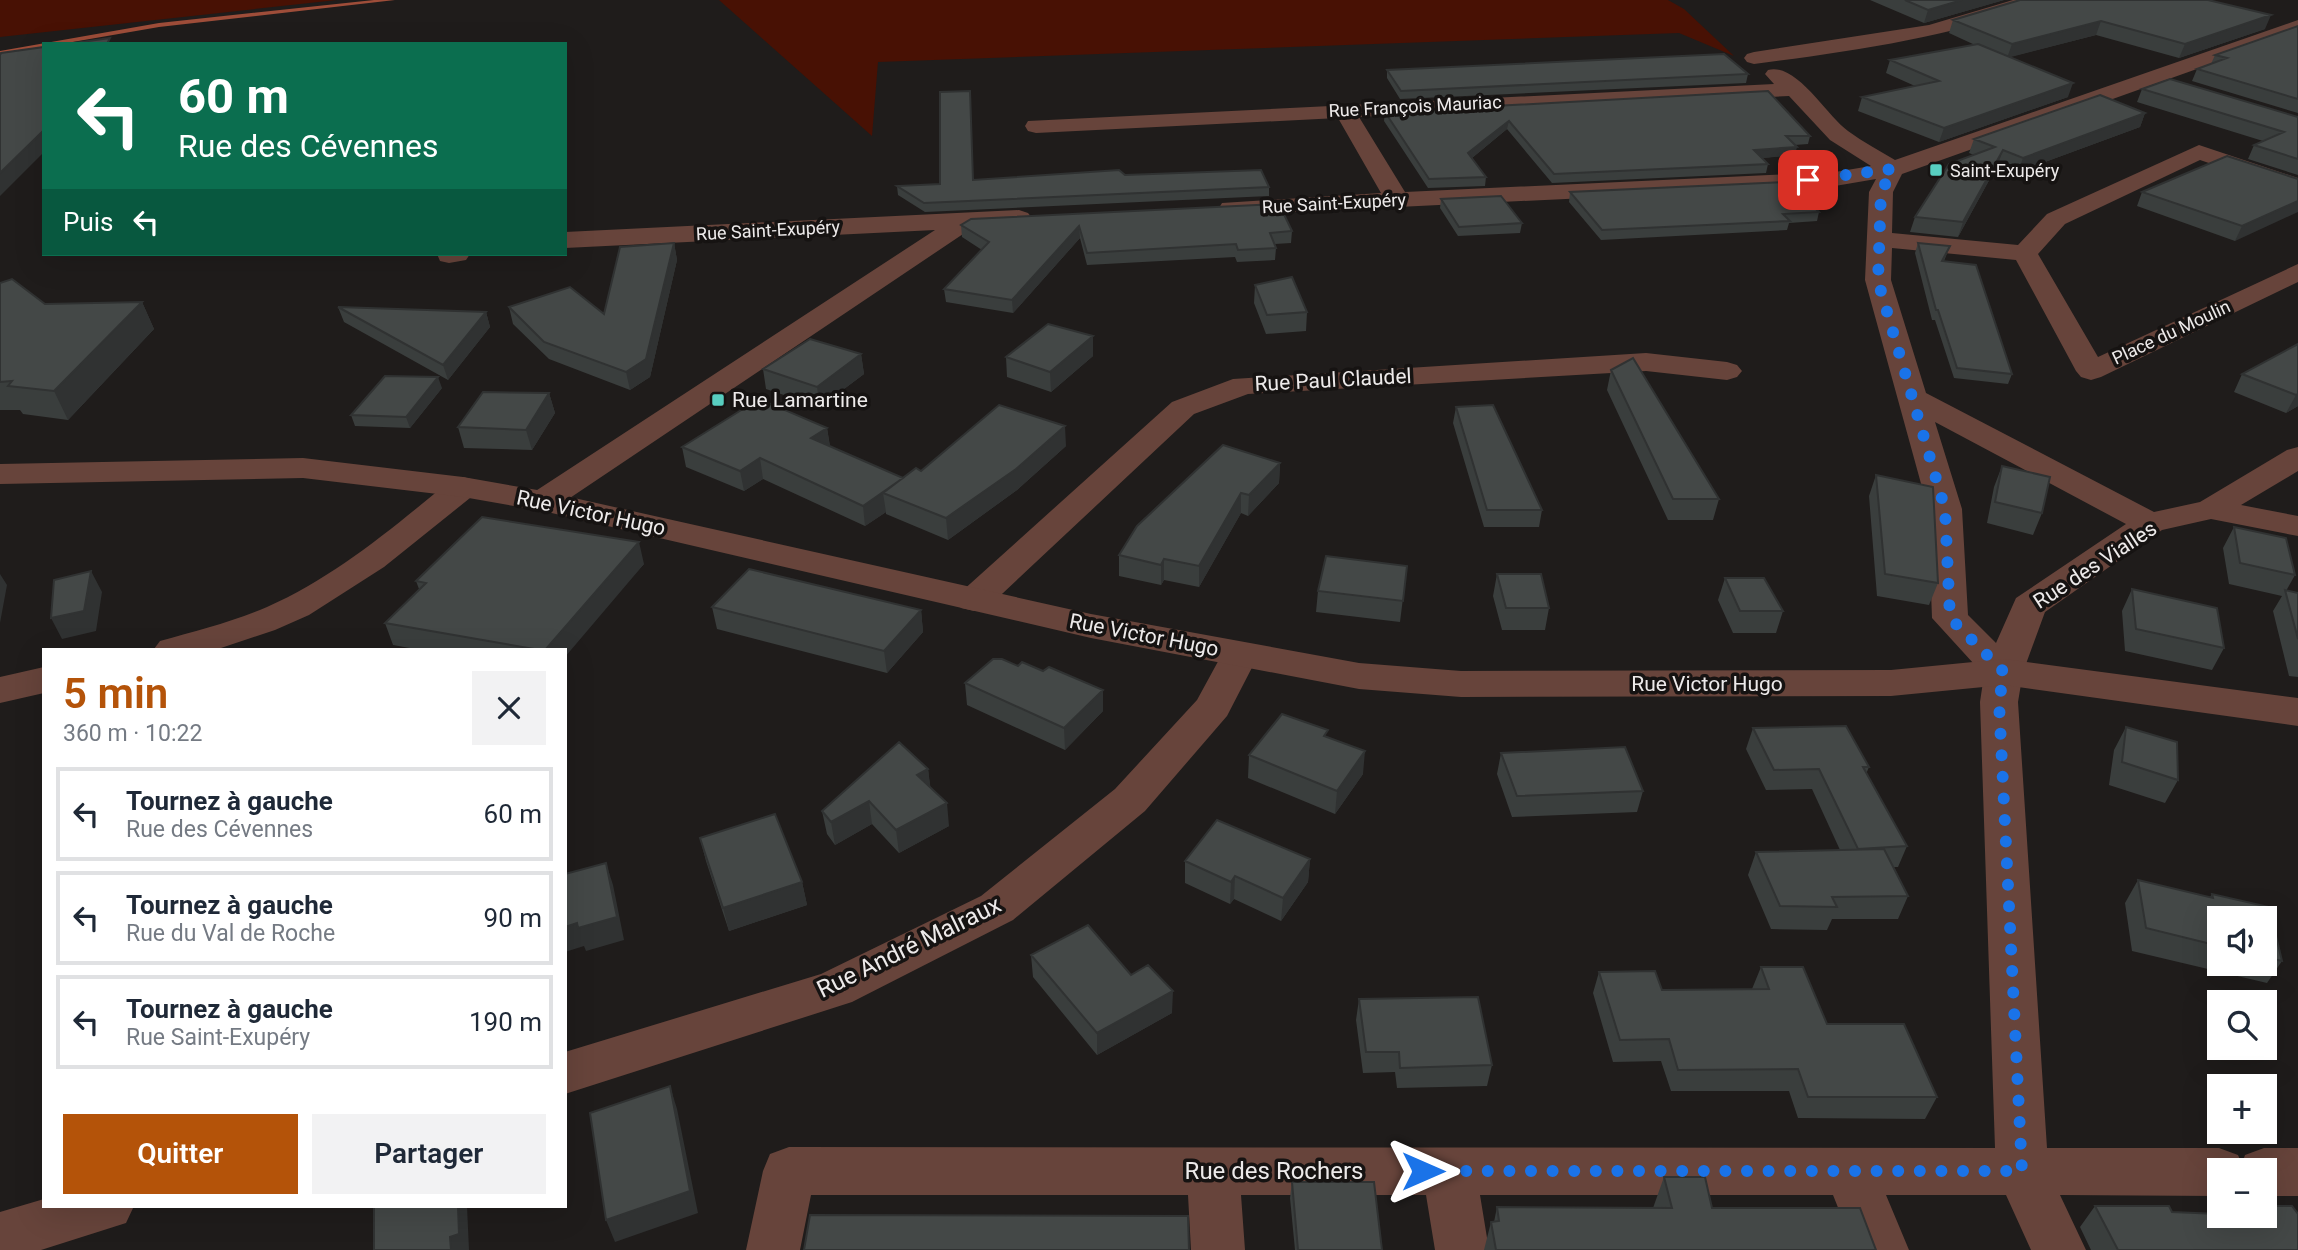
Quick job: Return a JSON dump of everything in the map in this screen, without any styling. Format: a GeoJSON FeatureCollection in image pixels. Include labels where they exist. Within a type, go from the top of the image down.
{"type":"FeatureCollection","features":[{"type":"Feature","properties":{"kind":"street"},"geometry":{"type":"LineString","coordinates":[[2004,672],[1950,618],[1945,509],[1878,281],[1881,192],[1893,169],[1838,135],[1796,89],[1754,58],[1901,37],[2005,11],[2030,0]]}},
{"type":"Feature","properties":{"kind":"street","name":"Rue Saint-Exupéry"},"geometry":{"type":"LineString","coordinates":[[1203,209],[1835,178],[1893,169],[2298,26]]}},
{"type":"Feature","properties":{"kind":"street"},"geometry":{"type":"LineString","coordinates":[[2150,78],[2187,89]]}},
{"type":"Feature","properties":{"kind":"street","name":"Rue François Mauriac"},"geometry":{"type":"LineString","coordinates":[[1035,127],[1796,89]]}},
{"type":"Feature","properties":{"kind":"street"},"geometry":{"type":"LineString","coordinates":[[1344,110],[1397,200]]}},
{"type":"Feature","properties":{"kind":"street"},"geometry":{"type":"LineString","coordinates":[[1879,239],[2025,253],[2056,219],[2199,152],[2298,186]]}},
{"type":"Feature","properties":{"kind":"street","name":"Rue Saint-Exupéry"},"geometry":{"type":"LineString","coordinates":[[567,240],[1036,217]]}},
{"type":"Feature","properties":{"kind":"street"},"geometry":{"type":"LineString","coordinates":[[543,501],[967,220]]}},
{"type":"Feature","properties":{"kind":"street","name":"Place du Moulin"},"geometry":{"type":"LineString","coordinates":[[2025,253],[2091,371],[2298,272]]}},
{"type":"Feature","properties":{"kind":"street","name":"Rue Paul Claudel"},"geometry":{"type":"LineString","coordinates":[[974,600],[1183,408],[1244,385],[1646,362],[1727,372]]}},
{"type":"Feature","properties":{"kind":"street"},"geometry":{"type":"LineString","coordinates":[[1912,398],[2150,523]]}},
{"type":"Feature","properties":{"kind":"street","name":"Rue des Vialles"},"geometry":{"type":"LineString","coordinates":[[2022,1171],[1999,702],[2004,672],[2029,606],[2150,523],[2211,509],[2295,462]]}},
{"type":"Feature","properties":{"kind":"street","name":"Rue Victor Hugo"},"geometry":{"type":"LineString","coordinates":[[0,474],[303,468],[463,487],[543,501],[1091,626],[1359,676],[1461,684],[1891,683],[2004,672],[2298,712]]}},
{"type":"Feature","properties":{"kind":"street"},"geometry":{"type":"LineString","coordinates":[[177,648],[221,638],[312,599],[388,549],[463,487]]}},
{"type":"Feature","properties":{"kind":"street"},"geometry":{"type":"LineString","coordinates":[[2211,509],[2298,526]]}},
{"type":"Feature","properties":{"kind":"street","name":"Rue André Malraux"},"geometry":{"type":"LineString","coordinates":[[567,1072],[835,989],[997,908],[1130,800],[1213,708],[1240,654]]}},
{"type":"Feature","properties":{"kind":"street"},"geometry":{"type":"LineString","coordinates":[[0,690],[42,680]]}},
{"type":"Feature","properties":{"kind":"street","name":"Rue des Rochers"},"geometry":{"type":"LineString","coordinates":[[773,1250],[789,1171],[2207,1172]]}},
{"type":"Feature","properties":{"kind":"street"},"geometry":{"type":"LineString","coordinates":[[1213,1171],[1218,1250]]}},
{"type":"Feature","properties":{"kind":"street"},"geometry":{"type":"LineString","coordinates":[[1449,1171],[1462,1250]]}},
{"type":"Feature","properties":{"kind":"street"},"geometry":{"type":"LineString","coordinates":[[1850,1171],[1882,1250]]}},
{"type":"Feature","properties":{"kind":"street"},"geometry":{"type":"LineString","coordinates":[[2022,1171],[2059,1250]]}},
{"type":"Feature","properties":{"kind":"street"},"geometry":{"type":"LineString","coordinates":[[2277,1172],[2298,1172]]}},
{"type":"Feature","properties":{"kind":"street"},"geometry":{"type":"LineString","coordinates":[[0,1237],[100,1208]]}},
{"type":"Feature","properties":{"kind":"shaded area"},"geometry":{"type":"Polygon","coordinates":[[[0,0],[337,0],[0,37],[0,0]]]}},
{"type":"Feature","properties":{"kind":"shaded area"},"geometry":{"type":"Polygon","coordinates":[[[719,0],[1668,0],[1684,9],[1734,56],[1679,33],[878,62],[872,136],[719,0]]]}},
{"type":"Feature","properties":{"kind":"building"},"geometry":{"type":"Polygon","coordinates":[[[1905,0],[1962,0],[1928,10],[1905,0]]]}},
{"type":"Feature","properties":{"kind":"building"},"geometry":{"type":"Polygon","coordinates":[[[2020,0],[2208,0],[2271,15],[2185,44],[2101,21],[2012,44],[1953,20],[2020,0]]]}},
{"type":"Feature","properties":{"kind":"building"},"geometry":{"type":"Polygon","coordinates":[[[2298,26],[2298,99],[2197,69],[2227,58],[2215,55],[2298,26]]]}},
{"type":"Feature","properties":{"kind":"building"},"geometry":{"type":"Polygon","coordinates":[[[110,38],[108,42],[81,42],[110,38]]]}},
{"type":"Feature","properties":{"kind":"building"},"geometry":{"type":"Polygon","coordinates":[[[1978,44],[2073,83],[1944,128],[1862,97],[1939,81],[1890,60],[1978,44]]]}},
{"type":"Feature","properties":{"kind":"building"},"geometry":{"type":"Polygon","coordinates":[[[42,47],[42,132],[0,173],[0,55],[42,47]]]}},
{"type":"Feature","properties":{"kind":"building"},"geometry":{"type":"Polygon","coordinates":[[[1724,54],[1748,74],[1401,91],[1387,70],[1724,54]]]}},
{"type":"Feature","properties":{"kind":"building"},"geometry":{"type":"Polygon","coordinates":[[[2170,79],[2298,117],[2298,159],[2254,145],[2284,132],[2142,89],[2170,79]]]}},
{"type":"Feature","properties":{"kind":"building"},"geometry":{"type":"Polygon","coordinates":[[[970,91],[973,180],[1119,170],[1125,175],[1261,170],[1269,187],[924,203],[897,186],[940,184],[940,92],[970,91]]]}},
{"type":"Feature","properties":{"kind":"building"},"geometry":{"type":"Polygon","coordinates":[[[1768,91],[1810,136],[1786,136],[1797,147],[1754,150],[1768,164],[1554,174],[1509,121],[1468,153],[1486,177],[1429,179],[1385,112],[1768,91]]]}},
{"type":"Feature","properties":{"kind":"building"},"geometry":{"type":"Polygon","coordinates":[[[2100,95],[2145,113],[2023,158],[2003,150],[1963,222],[1915,217],[1949,164],[1995,147],[1974,139],[2100,95]]]}},
{"type":"Feature","properties":{"kind":"building"},"geometry":{"type":"Polygon","coordinates":[[[2227,156],[2298,179],[2298,201],[2242,226],[2142,192],[2227,156]]]}},
{"type":"Feature","properties":{"kind":"building"},"geometry":{"type":"Polygon","coordinates":[[[1788,182],[1819,212],[1783,214],[1790,221],[1602,230],[1570,192],[1788,182]]]}},
{"type":"Feature","properties":{"kind":"building"},"geometry":{"type":"Polygon","coordinates":[[[1501,196],[1522,223],[1459,227],[1441,199],[1501,196]]]}},
{"type":"Feature","properties":{"kind":"building"},"geometry":{"type":"Polygon","coordinates":[[[1279,204],[1292,231],[1270,233],[1276,248],[1238,250],[1236,244],[1087,253],[1079,226],[1012,300],[944,289],[989,242],[961,225],[971,219],[1279,204]]]}},
{"type":"Feature","properties":{"kind":"building"},"geometry":{"type":"Polygon","coordinates":[[[674,243],[646,359],[626,372],[544,342],[509,307],[570,287],[604,314],[620,247],[674,243]]]}},
{"type":"Feature","properties":{"kind":"building"},"geometry":{"type":"Polygon","coordinates":[[[1918,243],[1950,246],[1942,261],[1976,265],[2012,374],[1957,368],[1936,310],[1918,243]]]}},
{"type":"Feature","properties":{"kind":"building"},"geometry":{"type":"Polygon","coordinates":[[[1292,277],[1307,312],[1267,315],[1255,285],[1292,277]]]}},
{"type":"Feature","properties":{"kind":"building"},"geometry":{"type":"Polygon","coordinates":[[[12,279],[45,304],[142,302],[54,391],[8,386],[12,381],[0,382],[0,283],[12,279]]]}},
{"type":"Feature","properties":{"kind":"building"},"geometry":{"type":"Polygon","coordinates":[[[338,307],[486,312],[443,365],[338,307]]]}},
{"type":"Feature","properties":{"kind":"building"},"geometry":{"type":"Polygon","coordinates":[[[1048,324],[1093,336],[1050,372],[1006,357],[1048,324]]]}},
{"type":"Feature","properties":{"kind":"building"},"geometry":{"type":"Polygon","coordinates":[[[810,339],[861,354],[817,387],[763,369],[810,339]]]}},
{"type":"Feature","properties":{"kind":"building"},"geometry":{"type":"Polygon","coordinates":[[[2298,344],[2298,394],[2242,374],[2298,344]]]}},
{"type":"Feature","properties":{"kind":"building"},"geometry":{"type":"Polygon","coordinates":[[[1633,358],[1719,499],[1673,499],[1611,370],[1633,358]]]}},
{"type":"Feature","properties":{"kind":"building"},"geometry":{"type":"Polygon","coordinates":[[[385,376],[438,377],[406,417],[351,415],[385,376]]]}},
{"type":"Feature","properties":{"kind":"building"},"geometry":{"type":"Polygon","coordinates":[[[483,392],[549,393],[526,430],[458,427],[483,392]]]}},
{"type":"Feature","properties":{"kind":"building"},"geometry":{"type":"Polygon","coordinates":[[[759,399],[827,428],[811,438],[903,478],[863,506],[760,458],[740,471],[682,447],[759,399]]]}},
{"type":"Feature","properties":{"kind":"building"},"geometry":{"type":"Polygon","coordinates":[[[999,405],[1065,426],[1016,469],[946,518],[883,493],[916,468],[921,471],[999,405]]]}},
{"type":"Feature","properties":{"kind":"building"},"geometry":{"type":"Polygon","coordinates":[[[1493,405],[1542,510],[1487,510],[1456,407],[1493,405]]]}},
{"type":"Feature","properties":{"kind":"building"},"geometry":{"type":"Polygon","coordinates":[[[1223,445],[1280,463],[1249,495],[1241,493],[1199,566],[1164,559],[1161,565],[1119,555],[1137,526],[1223,445]]]}},
{"type":"Feature","properties":{"kind":"building"},"geometry":{"type":"Polygon","coordinates":[[[2002,466],[2050,477],[2042,513],[1995,502],[2002,466]]]}},
{"type":"Feature","properties":{"kind":"building"},"geometry":{"type":"Polygon","coordinates":[[[1876,475],[1933,487],[1938,583],[1885,574],[1876,475]]]}},
{"type":"Feature","properties":{"kind":"building"},"geometry":{"type":"Polygon","coordinates":[[[482,517],[639,542],[547,648],[528,648],[385,623],[426,583],[416,581],[482,517]]]}},
{"type":"Feature","properties":{"kind":"building"},"geometry":{"type":"Polygon","coordinates":[[[2234,527],[2286,538],[2295,575],[2240,563],[2234,527]]]}},
{"type":"Feature","properties":{"kind":"building"},"geometry":{"type":"Polygon","coordinates":[[[1326,556],[1407,566],[1403,601],[1318,591],[1326,556]]]}},
{"type":"Feature","properties":{"kind":"building"},"geometry":{"type":"Polygon","coordinates":[[[749,569],[921,610],[884,651],[712,607],[749,569]]]}},
{"type":"Feature","properties":{"kind":"building"},"geometry":{"type":"Polygon","coordinates":[[[91,571],[84,611],[51,618],[54,580],[91,571]]]}},
{"type":"Feature","properties":{"kind":"building"},"geometry":{"type":"Polygon","coordinates":[[[1497,574],[1541,574],[1549,608],[1506,608],[1497,574]]]}},
{"type":"Feature","properties":{"kind":"building"},"geometry":{"type":"Polygon","coordinates":[[[1725,578],[1764,578],[1783,611],[1740,611],[1725,578]]]}},
{"type":"Feature","properties":{"kind":"building"},"geometry":{"type":"Polygon","coordinates":[[[2132,589],[2217,608],[2224,648],[2136,629],[2132,589]]]}},
{"type":"Feature","properties":{"kind":"building"},"geometry":{"type":"Polygon","coordinates":[[[2285,590],[2298,593],[2298,639],[2285,590]]]}},
{"type":"Feature","properties":{"kind":"building"},"geometry":{"type":"Polygon","coordinates":[[[993,659],[1002,659],[1018,666],[1022,662],[1043,671],[1049,667],[1103,690],[1064,728],[965,683],[993,659]]]}},
{"type":"Feature","properties":{"kind":"building"},"geometry":{"type":"Polygon","coordinates":[[[1282,714],[1328,730],[1324,736],[1365,751],[1337,791],[1249,755],[1282,714]]]}},
{"type":"Feature","properties":{"kind":"building"},"geometry":{"type":"Polygon","coordinates":[[[1846,726],[1869,767],[1863,767],[1907,846],[1858,849],[1819,769],[1774,770],[1753,728],[1846,726]]]}},
{"type":"Feature","properties":{"kind":"building"},"geometry":{"type":"Polygon","coordinates":[[[2126,727],[2177,742],[2178,780],[2122,762],[2126,727]]]}},
{"type":"Feature","properties":{"kind":"building"},"geometry":{"type":"Polygon","coordinates":[[[899,742],[928,769],[917,775],[947,803],[896,830],[869,801],[831,822],[822,811],[899,742]]]}},
{"type":"Feature","properties":{"kind":"building"},"geometry":{"type":"Polygon","coordinates":[[[1625,747],[1643,791],[1517,796],[1501,753],[1625,747]]]}},
{"type":"Feature","properties":{"kind":"building"},"geometry":{"type":"Polygon","coordinates":[[[775,814],[802,882],[723,908],[700,838],[775,814]]]}},
{"type":"Feature","properties":{"kind":"building"},"geometry":{"type":"Polygon","coordinates":[[[1217,820],[1310,859],[1283,898],[1235,876],[1231,882],[1185,861],[1217,820]]]}},
{"type":"Feature","properties":{"kind":"building"},"geometry":{"type":"Polygon","coordinates":[[[1884,849],[1908,896],[1832,897],[1837,907],[1780,906],[1756,852],[1884,849]]]}},
{"type":"Feature","properties":{"kind":"building"},"geometry":{"type":"Polygon","coordinates":[[[606,863],[617,917],[578,928],[577,923],[567,926],[567,873],[606,863]]]}},
{"type":"Feature","properties":{"kind":"building"},"geometry":{"type":"Polygon","coordinates":[[[2138,880],[2213,898],[2212,894],[2265,906],[2207,906],[2207,943],[2146,928],[2138,880]]]}},
{"type":"Feature","properties":{"kind":"building"},"geometry":{"type":"Polygon","coordinates":[[[1088,925],[1131,975],[1148,965],[1173,991],[1097,1033],[1031,955],[1088,925]]]}},
{"type":"Feature","properties":{"kind":"building"},"geometry":{"type":"Polygon","coordinates":[[[2277,940],[2282,961],[2277,960],[2277,940]]]}},
{"type":"Feature","properties":{"kind":"building"},"geometry":{"type":"Polygon","coordinates":[[[1761,967],[1803,967],[1827,1024],[1904,1024],[1937,1097],[1808,1097],[1798,1069],[1678,1070],[1669,1039],[1620,1040],[1599,972],[1655,971],[1662,990],[1769,989],[1761,967]]]}},
{"type":"Feature","properties":{"kind":"building"},"geometry":{"type":"Polygon","coordinates":[[[1478,997],[1492,1065],[1400,1068],[1399,1052],[1366,1052],[1359,999],[1478,997]]]}},
{"type":"Feature","properties":{"kind":"building"},"geometry":{"type":"Polygon","coordinates":[[[670,1086],[690,1191],[606,1220],[590,1113],[670,1086]]]}},
{"type":"Feature","properties":{"kind":"building"},"geometry":{"type":"Polygon","coordinates":[[[1664,1177],[1705,1177],[1712,1208],[1860,1208],[1876,1250],[1496,1250],[1491,1222],[1499,1221],[1497,1207],[1672,1208],[1664,1177]]]}},
{"type":"Feature","properties":{"kind":"building"},"geometry":{"type":"Polygon","coordinates":[[[1292,1182],[1374,1182],[1382,1250],[1298,1250],[1292,1182]]]}},
{"type":"Feature","properties":{"kind":"building"},"geometry":{"type":"Polygon","coordinates":[[[2095,1206],[2169,1206],[2172,1212],[2207,1213],[2207,1228],[2277,1228],[2277,1206],[2292,1206],[2298,1214],[2298,1250],[2118,1250],[2095,1206]]]}},
{"type":"Feature","properties":{"kind":"building"},"geometry":{"type":"Polygon","coordinates":[[[374,1208],[458,1208],[459,1234],[450,1237],[451,1250],[374,1250],[374,1208]]]}},
{"type":"Feature","properties":{"kind":"building"},"geometry":{"type":"Polygon","coordinates":[[[810,1215],[1188,1216],[1189,1250],[804,1250],[810,1215]]]}},
{"type":"Feature","properties":{"kind":"waterway"},"geometry":{"type":"LineString","coordinates":[[60,42],[159,25],[392,0]]}},
{"type":"Feature","properties":{"kind":"waterway"},"geometry":{"type":"LineString","coordinates":[[0,53],[42,45]]}},
{"type":"Feature","properties":{"kind":"place","name":"Saint-Exupéry"},"geometry":{"type":"Point","coordinates":[1936,170]}},
{"type":"Feature","properties":{"kind":"place","name":"Rue Lamartine"},"geometry":{"type":"Point","coordinates":[718,400]}},
{"type":"Feature","properties":{"kind":"route"},"geometry":{"type":"LineString","coordinates":[[1423,1171],[2022,1171],[1999,702],[2004,672],[1950,618],[1945,509],[1878,281],[1881,192],[1893,169],[1808,180]]}}]}
